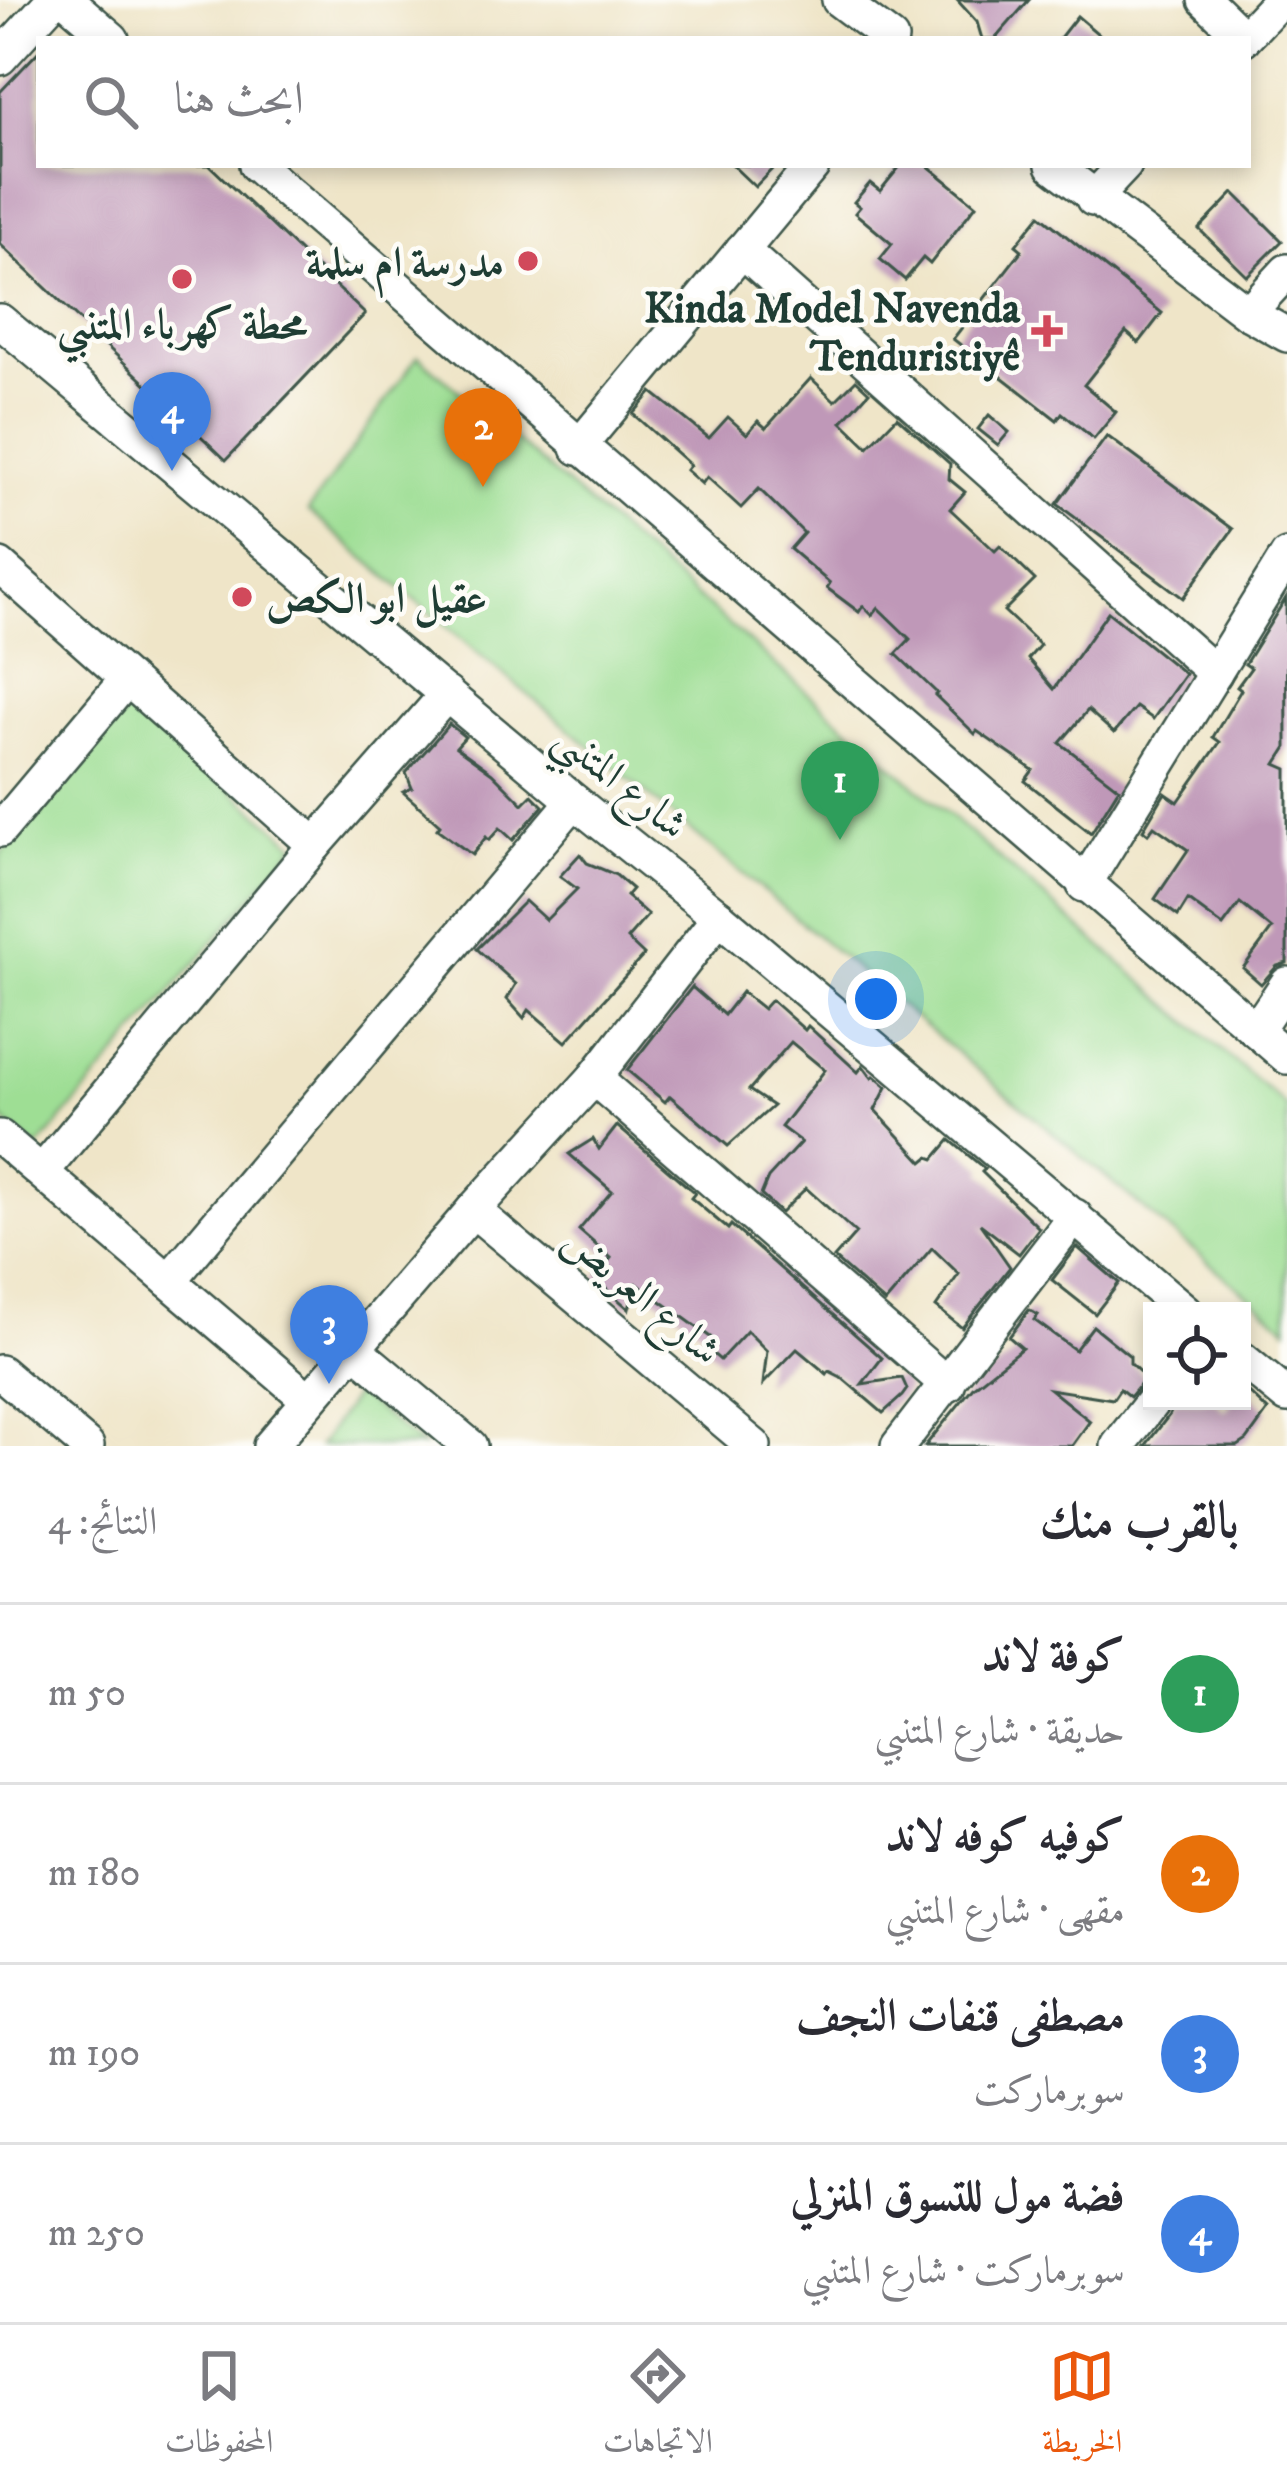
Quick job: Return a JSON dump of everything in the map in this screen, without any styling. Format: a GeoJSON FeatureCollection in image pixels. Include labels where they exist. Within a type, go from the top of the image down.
{"type":"FeatureCollection","features":[{"type":"Feature","properties":{"kind":"street"},"geometry":{"type":"LineString","coordinates":[[0,58],[52,0]]}},
{"type":"Feature","properties":{"kind":"street"},"geometry":{"type":"LineString","coordinates":[[68,0],[109,36]]}},
{"type":"Feature","properties":{"kind":"street"},"geometry":{"type":"LineString","coordinates":[[839,0],[887,36]]}},
{"type":"Feature","properties":{"kind":"street"},"geometry":{"type":"LineString","coordinates":[[1205,0],[1241,36]]}},
{"type":"Feature","properties":{"kind":"street"},"geometry":{"type":"LineString","coordinates":[[1247,36],[1280,0]]}},
{"type":"Feature","properties":{"kind":"street"},"geometry":{"type":"LineString","coordinates":[[259,168],[1287,1057]]}},
{"type":"Feature","properties":{"kind":"street"},"geometry":{"type":"LineString","coordinates":[[578,448],[810,168]]}},
{"type":"Feature","properties":{"kind":"street"},"geometry":{"type":"LineString","coordinates":[[1057,168],[1248,313],[1287,335]]}},
{"type":"Feature","properties":{"kind":"street"},"geometry":{"type":"LineString","coordinates":[[1093,199],[1122,168]]}},
{"type":"Feature","properties":{"kind":"street"},"geometry":{"type":"LineString","coordinates":[[742,250],[1215,673]]}},
{"type":"Feature","properties":{"kind":"street"},"geometry":{"type":"LineString","coordinates":[[1248,313],[1287,271]]}},
{"type":"Feature","properties":{"kind":"street","name":"شارع المتنبي"},"geometry":{"type":"LineString","coordinates":[[0,321],[1175,1302]]}},
{"type":"Feature","properties":{"kind":"street"},"geometry":{"type":"LineString","coordinates":[[1084,884],[1287,556]]}},
{"type":"Feature","properties":{"kind":"street"},"geometry":{"type":"LineString","coordinates":[[0,566],[315,844]]}},
{"type":"Feature","properties":{"kind":"street"},"geometry":{"type":"LineString","coordinates":[[0,830],[128,679]]}},
{"type":"Feature","properties":{"kind":"street"},"geometry":{"type":"LineString","coordinates":[[42,1172],[315,844],[447,694]]}},
{"type":"Feature","properties":{"kind":"street"},"geometry":{"type":"LineString","coordinates":[[169,1282],[574,801]]}},
{"type":"Feature","properties":{"kind":"street"},"geometry":{"type":"LineString","coordinates":[[270,1446],[594,1078],[719,917]]}},
{"type":"Feature","properties":{"kind":"street"},"geometry":{"type":"LineString","coordinates":[[1256,1030],[1287,984]]}},
{"type":"Feature","properties":{"kind":"street"},"geometry":{"type":"LineString","coordinates":[[594,1078],[948,1385]]}},
{"type":"Feature","properties":{"kind":"street"},"geometry":{"type":"LineString","coordinates":[[0,1137],[309,1400]]}},
{"type":"Feature","properties":{"kind":"street","name":"شارع العريض"},"geometry":{"type":"LineString","coordinates":[[473,1210],[754,1446]]}},
{"type":"Feature","properties":{"kind":"street"},"geometry":{"type":"LineString","coordinates":[[898,1446],[1075,1216]]}},
{"type":"Feature","properties":{"kind":"street"},"geometry":{"type":"LineString","coordinates":[[353,1348],[470,1446]]}},
{"type":"Feature","properties":{"kind":"street"},"geometry":{"type":"LineString","coordinates":[[1251,1366],[1287,1396]]}},
{"type":"Feature","properties":{"kind":"street"},"geometry":{"type":"LineString","coordinates":[[6,1389],[87,1446]]}},
{"type":"Feature","properties":{"kind":"street"},"geometry":{"type":"LineString","coordinates":[[1118,1446],[1146,1410]]}},
{"type":"Feature","properties":{"kind":"green space"},"geometry":{"type":"Polygon","coordinates":[[[418,356],[1287,1107],[1287,1328],[308,511],[418,356]]]}},
{"type":"Feature","properties":{"kind":"green space"},"geometry":{"type":"Polygon","coordinates":[[[129,703],[296,845],[37,1149],[0,1117],[0,854],[129,703]]]}},
{"type":"Feature","properties":{"kind":"green space"},"geometry":{"type":"Polygon","coordinates":[[[356,1393],[423,1446],[319,1446],[356,1393]]]}},
{"type":"Feature","properties":{"kind":"building"},"geometry":{"type":"Polygon","coordinates":[[[957,0],[1029,0],[998,36],[981,36],[977,22],[957,0]]]}},
{"type":"Feature","properties":{"kind":"building"},"geometry":{"type":"Polygon","coordinates":[[[1077,16],[1100,36],[1061,36],[1077,16]]]}},
{"type":"Feature","properties":{"kind":"building","name":"محطة كهرباء المتنبي"},"geometry":{"type":"Polygon","coordinates":[[[36,54],[36,168],[212,168],[365,314],[226,460],[0,244],[0,92],[36,54]]]}},
{"type":"Feature","properties":{"kind":"building"},"geometry":{"type":"Polygon","coordinates":[[[735,168],[773,168],[755,187],[735,168]]]}},
{"type":"Feature","properties":{"kind":"building"},"geometry":{"type":"Polygon","coordinates":[[[899,168],[931,168],[976,205],[930,264],[923,258],[905,280],[880,259],[892,244],[855,213],[860,207],[854,202],[870,183],[880,191],[899,168]]]}},
{"type":"Feature","properties":{"kind":"building"},"geometry":{"type":"Polygon","coordinates":[[[1234,193],[1282,241],[1247,276],[1199,229],[1234,193]]]}},
{"type":"Feature","properties":{"kind":"building"},"geometry":{"type":"Polygon","coordinates":[[[1040,215],[1162,313],[1139,343],[1126,332],[1084,385],[1116,412],[1094,439],[1062,413],[1057,420],[953,339],[1022,250],[1016,245],[1040,215]]]}},
{"type":"Feature","properties":{"kind":"building"},"geometry":{"type":"Polygon","coordinates":[[[811,378],[835,401],[856,380],[869,392],[842,422],[868,447],[897,417],[950,464],[949,479],[965,492],[950,509],[995,551],[1000,546],[1035,580],[1004,611],[1040,645],[1028,659],[1054,689],[1108,612],[1185,674],[1153,719],[1136,707],[1114,733],[1088,710],[1060,743],[1119,788],[1091,833],[1025,781],[1033,770],[977,731],[975,734],[896,654],[910,639],[878,608],[872,615],[863,606],[859,612],[827,588],[830,583],[790,549],[804,533],[759,489],[741,508],[707,477],[702,484],[686,470],[690,465],[633,414],[652,392],[709,438],[728,417],[747,434],[758,421],[766,428],[811,378]]]}},
{"type":"Feature","properties":{"kind":"building"},"geometry":{"type":"Polygon","coordinates":[[[989,415],[1009,432],[998,445],[978,429],[989,415]]]}},
{"type":"Feature","properties":{"kind":"building"},"geometry":{"type":"Polygon","coordinates":[[[1107,436],[1233,529],[1183,598],[1057,504],[1107,436]]]}},
{"type":"Feature","properties":{"kind":"building"},"geometry":{"type":"Polygon","coordinates":[[[1286,598],[1287,747],[1276,764],[1287,769],[1287,963],[1277,966],[1261,984],[1243,968],[1272,929],[1240,903],[1223,926],[1188,900],[1178,916],[1155,899],[1188,850],[1154,826],[1148,834],[1143,830],[1165,793],[1178,802],[1220,742],[1213,737],[1251,668],[1245,664],[1286,598]]]}},
{"type":"Feature","properties":{"kind":"building"},"geometry":{"type":"Polygon","coordinates":[[[449,724],[465,737],[456,747],[523,804],[532,795],[543,806],[513,840],[500,828],[472,855],[437,829],[440,825],[403,792],[412,788],[406,773],[449,724]]]}},
{"type":"Feature","properties":{"kind":"building"},"geometry":{"type":"Polygon","coordinates":[[[580,854],[632,889],[626,896],[648,915],[627,939],[644,955],[566,1042],[529,1010],[524,1018],[507,999],[516,984],[477,949],[525,901],[546,920],[577,889],[560,876],[580,854]]]}},
{"type":"Feature","properties":{"kind":"building"},"geometry":{"type":"Polygon","coordinates":[[[692,987],[724,1015],[742,992],[763,1009],[771,1000],[858,1072],[863,1066],[887,1087],[875,1110],[923,1162],[934,1159],[950,1140],[985,1169],[982,1172],[1039,1228],[1019,1254],[980,1224],[1010,1267],[962,1328],[936,1307],[959,1274],[932,1248],[885,1303],[834,1258],[856,1233],[806,1188],[781,1213],[761,1195],[768,1178],[801,1142],[781,1127],[825,1070],[791,1042],[749,1090],[773,1106],[728,1146],[670,1096],[665,1102],[627,1070],[692,987]]]}},
{"type":"Feature","properties":{"kind":"building"},"geometry":{"type":"Polygon","coordinates":[[[617,1126],[695,1193],[691,1198],[728,1229],[731,1225],[882,1358],[862,1384],[902,1378],[907,1389],[902,1396],[883,1413],[841,1377],[827,1374],[797,1349],[763,1384],[767,1351],[747,1331],[720,1360],[705,1347],[713,1339],[636,1283],[629,1309],[594,1278],[611,1258],[579,1230],[612,1191],[569,1154],[593,1139],[599,1149],[617,1126]]]}},
{"type":"Feature","properties":{"kind":"building"},"geometry":{"type":"Polygon","coordinates":[[[1077,1247],[1119,1283],[1095,1314],[1052,1280],[1077,1247]]]}},
{"type":"Feature","properties":{"kind":"building"},"geometry":{"type":"Polygon","coordinates":[[[1029,1310],[1038,1315],[1034,1320],[1075,1350],[1093,1326],[1130,1356],[1143,1382],[1130,1397],[1120,1389],[1113,1399],[1050,1389],[1090,1421],[1072,1446],[925,1446],[973,1387],[1022,1348],[1009,1337],[1029,1310]]]}},
{"type":"Feature","properties":{"kind":"building"},"geometry":{"type":"Polygon","coordinates":[[[1251,1395],[1268,1411],[1238,1446],[1145,1446],[1171,1410],[1251,1410],[1251,1395]]]}},
{"type":"Feature","properties":{"kind":"place","name":"مدرسة ام سلمة"},"geometry":{"type":"Point","coordinates":[528,261]}},
{"type":"Feature","properties":{"kind":"place","name":"محطة كهرباء المتنبي"},"geometry":{"type":"Point","coordinates":[182,279]}},
{"type":"Feature","properties":{"kind":"place","name":"Kinda Model Navenda Tenduristiyê"},"geometry":{"type":"Point","coordinates":[1047,331]}},
{"type":"Feature","properties":{"kind":"place","name":"فضة مول للتسوق المنزلي"},"geometry":{"type":"Point","coordinates":[172,471]}},
{"type":"Feature","properties":{"kind":"place","name":"كوفيه كوفه لاند"},"geometry":{"type":"Point","coordinates":[483,487]}},
{"type":"Feature","properties":{"kind":"place","name":"عقيل ابو الكص"},"geometry":{"type":"Point","coordinates":[242,597]}},
{"type":"Feature","properties":{"kind":"place","name":"كوفة لاند"},"geometry":{"type":"Point","coordinates":[840,840]}},
{"type":"Feature","properties":{"kind":"place","name":"مصطفى قنفات النجف"},"geometry":{"type":"Point","coordinates":[329,1384]}}]}
